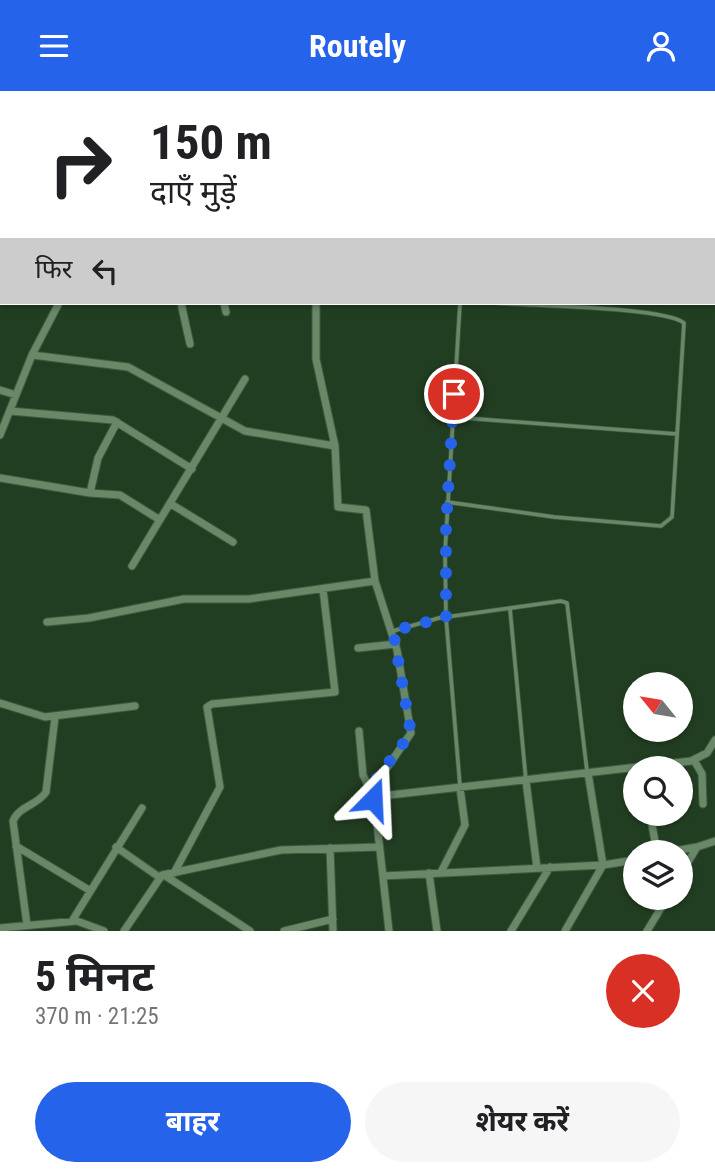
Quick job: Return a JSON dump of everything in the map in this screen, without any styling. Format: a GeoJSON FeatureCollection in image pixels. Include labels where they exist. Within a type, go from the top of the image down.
{"type":"FeatureCollection","features":[{"type":"Feature","properties":{"kind":"street"},"geometry":{"type":"LineString","coordinates":[[0,435],[32,355],[58,305]]}},
{"type":"Feature","properties":{"kind":"street"},"geometry":{"type":"LineString","coordinates":[[181,305],[190,344]]}},
{"type":"Feature","properties":{"kind":"street"},"geometry":{"type":"LineString","coordinates":[[224,305],[226,312]]}},
{"type":"Feature","properties":{"kind":"street"},"geometry":{"type":"LineString","coordinates":[[316,305],[316,359],[335,446],[338,507],[365,508],[375,581],[393,631],[411,733],[380,774],[372,795]]}},
{"type":"Feature","properties":{"kind":"street"},"geometry":{"type":"LineString","coordinates":[[32,355],[128,366],[221,420],[253,433],[335,446]]}},
{"type":"Feature","properties":{"kind":"street"},"geometry":{"type":"LineString","coordinates":[[132,566],[172,504],[245,379]]}},
{"type":"Feature","properties":{"kind":"street"},"geometry":{"type":"LineString","coordinates":[[0,390],[16,395]]}},
{"type":"Feature","properties":{"kind":"street"},"geometry":{"type":"LineString","coordinates":[[9,411],[117,422],[192,469]]}},
{"type":"Feature","properties":{"kind":"street"},"geometry":{"type":"LineString","coordinates":[[90,493],[98,458],[117,422]]}},
{"type":"Feature","properties":{"kind":"street"},"geometry":{"type":"LineString","coordinates":[[0,478],[127,497],[160,520]]}},
{"type":"Feature","properties":{"kind":"street"},"geometry":{"type":"LineString","coordinates":[[172,504],[233,542]]}},
{"type":"Feature","properties":{"kind":"street"},"geometry":{"type":"LineString","coordinates":[[47,622],[89,618],[184,599],[249,599],[375,581]]}},
{"type":"Feature","properties":{"kind":"street"},"geometry":{"type":"LineString","coordinates":[[174,873],[220,787],[207,707],[212,704],[335,692],[323,589]]}},
{"type":"Feature","properties":{"kind":"street"},"geometry":{"type":"LineString","coordinates":[[358,649],[396,644]]}},
{"type":"Feature","properties":{"kind":"street"},"geometry":{"type":"LineString","coordinates":[[0,703],[33,716],[55,717],[135,706]]}},
{"type":"Feature","properties":{"kind":"street"},"geometry":{"type":"LineString","coordinates":[[27,925],[13,821],[17,814],[41,799],[46,792],[55,717]]}},
{"type":"Feature","properties":{"kind":"street"},"geometry":{"type":"LineString","coordinates":[[359,731],[363,775],[372,795],[389,931]]}},
{"type":"Feature","properties":{"kind":"street"},"geometry":{"type":"LineString","coordinates":[[703,804],[702,774],[694,760],[707,753],[715,740]]}},
{"type":"Feature","properties":{"kind":"street"},"geometry":{"type":"LineString","coordinates":[[372,795],[623,770]]}},
{"type":"Feature","properties":{"kind":"street"},"geometry":{"type":"LineString","coordinates":[[565,931],[603,866],[588,773]]}},
{"type":"Feature","properties":{"kind":"street"},"geometry":{"type":"LineString","coordinates":[[526,781],[537,868]]}},
{"type":"Feature","properties":{"kind":"street"},"geometry":{"type":"LineString","coordinates":[[440,872],[465,825],[460,788]]}},
{"type":"Feature","properties":{"kind":"street"},"geometry":{"type":"LineString","coordinates":[[72,921],[142,809]]}},
{"type":"Feature","properties":{"kind":"street"},"geometry":{"type":"LineString","coordinates":[[693,848],[715,841]]}},
{"type":"Feature","properties":{"kind":"street"},"geometry":{"type":"LineString","coordinates":[[16,846],[89,890]]}},
{"type":"Feature","properties":{"kind":"street"},"geometry":{"type":"LineString","coordinates":[[116,847],[250,931]]}},
{"type":"Feature","properties":{"kind":"street"},"geometry":{"type":"LineString","coordinates":[[124,931],[162,876],[281,850],[379,847]]}},
{"type":"Feature","properties":{"kind":"street"},"geometry":{"type":"LineString","coordinates":[[693,854],[697,847]]}},
{"type":"Feature","properties":{"kind":"street"},"geometry":{"type":"LineString","coordinates":[[330,848],[333,931]]}},
{"type":"Feature","properties":{"kind":"street"},"geometry":{"type":"LineString","coordinates":[[383,876],[603,866],[623,862]]}},
{"type":"Feature","properties":{"kind":"street"},"geometry":{"type":"LineString","coordinates":[[511,931],[550,867]]}},
{"type":"Feature","properties":{"kind":"street"},"geometry":{"type":"LineString","coordinates":[[429,873],[437,931]]}},
{"type":"Feature","properties":{"kind":"street"},"geometry":{"type":"LineString","coordinates":[[648,929],[660,910]]}},
{"type":"Feature","properties":{"kind":"street"},"geometry":{"type":"LineString","coordinates":[[284,931],[333,919]]}},
{"type":"Feature","properties":{"kind":"street"},"geometry":{"type":"LineString","coordinates":[[0,928],[72,921],[104,931]]}},
{"type":"Feature","properties":{"kind":"lane"},"geometry":{"type":"LineString","coordinates":[[460,305],[447,502],[446,617],[460,788]]}},
{"type":"Feature","properties":{"kind":"lane"},"geometry":{"type":"LineString","coordinates":[[447,502],[554,517],[666,525],[672,517],[686,329],[681,320],[636,313],[525,305]]}},
{"type":"Feature","properties":{"kind":"lane"},"geometry":{"type":"LineString","coordinates":[[452,417],[678,434]]}},
{"type":"Feature","properties":{"kind":"lane"},"geometry":{"type":"LineString","coordinates":[[393,631],[446,617],[561,601],[568,603],[588,773]]}},
{"type":"Feature","properties":{"kind":"lane"},"geometry":{"type":"LineString","coordinates":[[510,608],[526,781]]}},
{"type":"Feature","properties":{"kind":"lane"},"geometry":{"type":"LineString","coordinates":[[648,929],[658,931]]}},
{"type":"Feature","properties":{"kind":"route"},"geometry":{"type":"LineString","coordinates":[[373,799],[374,782],[410,739],[411,733],[393,631],[446,617],[446,526],[454,394]]}}]}
